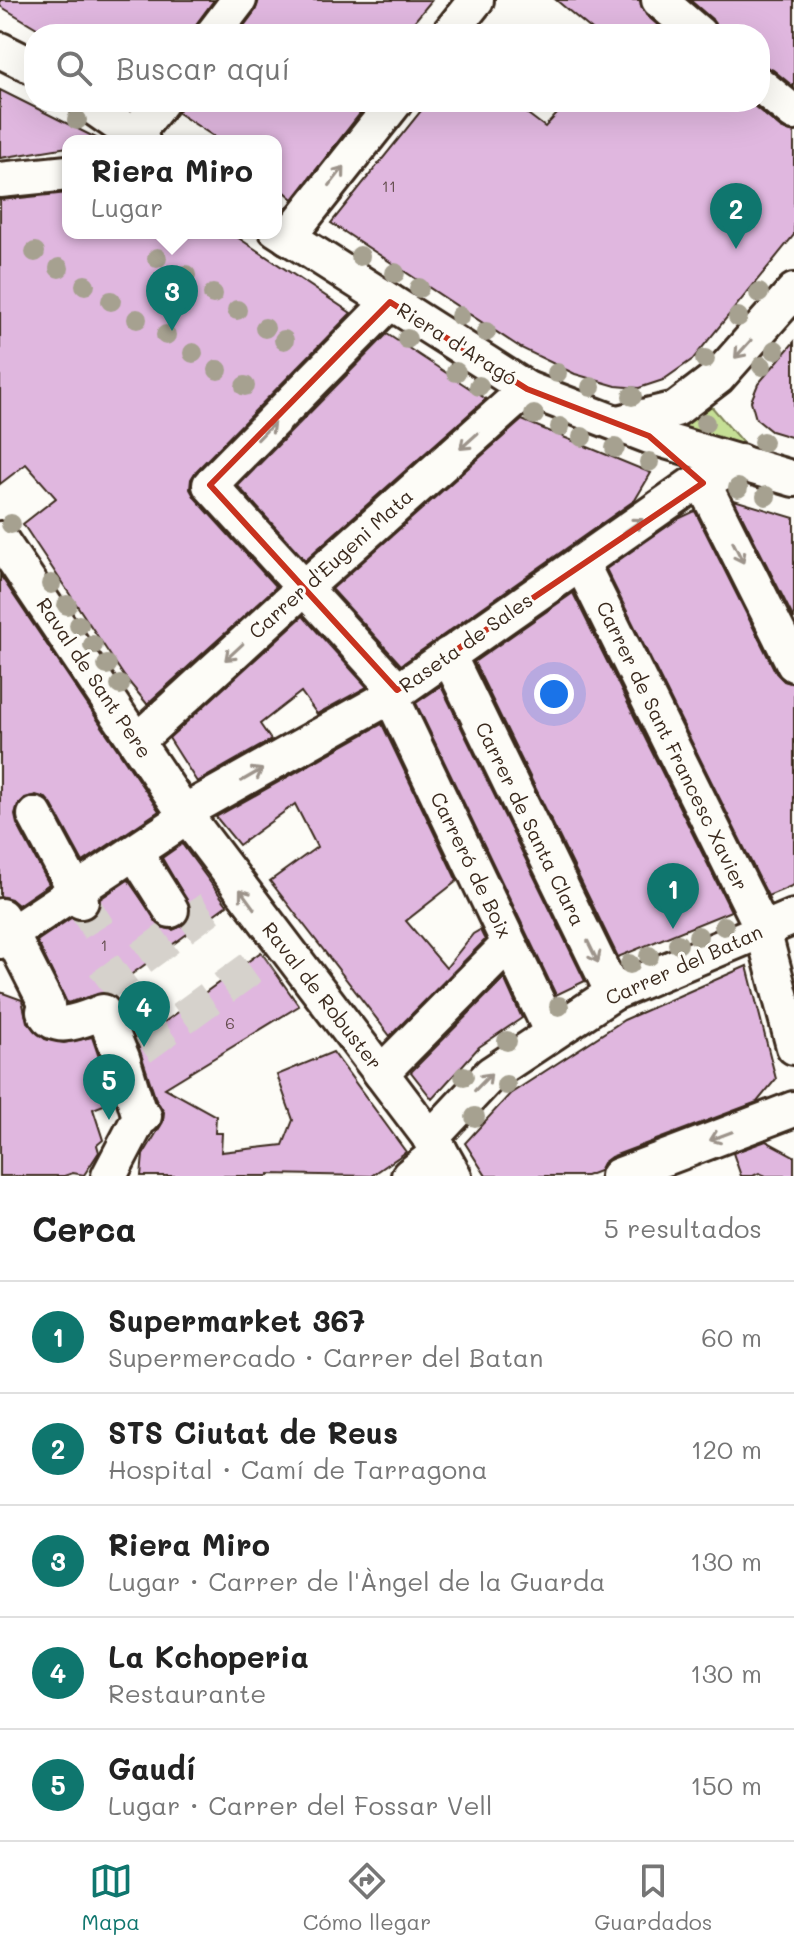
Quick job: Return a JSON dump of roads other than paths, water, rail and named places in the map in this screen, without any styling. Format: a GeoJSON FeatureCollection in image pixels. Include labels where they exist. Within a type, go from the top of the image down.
{"type":"FeatureCollection","features":[{"type":"Feature","properties":{"kind":"street"},"geometry":{"type":"LineString","coordinates":[[221,24],[239,0]]}},
{"type":"Feature","properties":{"kind":"street"},"geometry":{"type":"LineString","coordinates":[[457,24],[476,0]]}},
{"type":"Feature","properties":{"kind":"street"},"geometry":{"type":"LineString","coordinates":[[659,0],[687,24]]}},
{"type":"Feature","properties":{"kind":"street"},"geometry":{"type":"LineString","coordinates":[[0,50],[24,62]]}},
{"type":"Feature","properties":{"kind":"street"},"geometry":{"type":"LineString","coordinates":[[770,93],[794,113]]}},
{"type":"Feature","properties":{"kind":"street"},"geometry":{"type":"LineString","coordinates":[[117,128],[144,112]]}},
{"type":"Feature","properties":{"kind":"street"},"geometry":{"type":"LineString","coordinates":[[282,233],[386,112]]}},
{"type":"Feature","properties":{"kind":"street"},"geometry":{"type":"LineString","coordinates":[[0,180],[62,174]]}},
{"type":"Feature","properties":{"kind":"street","name":"Riera d'Aragó"},"geometry":{"type":"LineString","coordinates":[[282,233],[527,389],[649,436],[794,479]]}},
{"type":"Feature","properties":{"kind":"street"},"geometry":{"type":"LineString","coordinates":[[618,423],[676,409],[686,402],[718,377],[794,291]]}},
{"type":"Feature","properties":{"kind":"street","name":"Carreró de Boix"},"geometry":{"type":"LineString","coordinates":[[390,302],[210,485],[394,693],[552,1033]]}},
{"type":"Feature","properties":{"kind":"street","name":"Carrer d'Eugeni Mata"},"geometry":{"type":"LineString","coordinates":[[137,741],[527,389]]}},
{"type":"Feature","properties":{"kind":"street","name":"Riera d'Aragó"},"geometry":{"type":"LineString","coordinates":[[649,436],[703,483]]}},
{"type":"Feature","properties":{"kind":"street","name":"Raseta de Sales"},"geometry":{"type":"LineString","coordinates":[[5,929],[79,896],[185,815],[394,693],[692,485],[703,483],[740,462]]}},
{"type":"Feature","properties":{"kind":"street"},"geometry":{"type":"LineString","coordinates":[[703,483],[794,664]]}},
{"type":"Feature","properties":{"kind":"street","name":"Raval de Sant Pere"},"geometry":{"type":"LineString","coordinates":[[0,539],[185,815]]}},
{"type":"Feature","properties":{"kind":"street","name":"Carrer de Sant Francesc Xavier"},"geometry":{"type":"LineString","coordinates":[[581,563],[778,923],[794,1047]]}},
{"type":"Feature","properties":{"kind":"street","name":"Carrer de Santa Clara"},"geometry":{"type":"LineString","coordinates":[[448,655],[613,993]]}},
{"type":"Feature","properties":{"kind":"street"},"geometry":{"type":"LineString","coordinates":[[35,815],[79,896]]}},
{"type":"Feature","properties":{"kind":"street","name":"Raval de Robuster"},"geometry":{"type":"LineString","coordinates":[[185,815],[441,1156]]}},
{"type":"Feature","properties":{"kind":"street"},"geometry":{"type":"LineString","coordinates":[[135,853],[171,910]]}},
{"type":"Feature","properties":{"kind":"street","name":"Carrer del Batan"},"geometry":{"type":"LineString","coordinates":[[409,1176],[441,1156],[491,1074],[613,993],[778,923]]}},
{"type":"Feature","properties":{"kind":"street"},"geometry":{"type":"LineString","coordinates":[[5,929],[47,1005],[44,1011],[46,1017],[64,1024],[103,1012],[142,1116],[109,1176]]}},
{"type":"Feature","properties":{"kind":"street"},"geometry":{"type":"LineString","coordinates":[[381,1073],[509,944]]}},
{"type":"Feature","properties":{"kind":"street"},"geometry":{"type":"LineString","coordinates":[[618,1176],[794,1109]]}},
{"type":"Feature","properties":{"kind":"tunnel"},"geometry":{"type":"LineString","coordinates":[[100,988],[222,899]]}},
{"type":"Feature","properties":{"kind":"tunnel"},"geometry":{"type":"LineString","coordinates":[[81,901],[102,935]]}},
{"type":"Feature","properties":{"kind":"tunnel"},"geometry":{"type":"LineString","coordinates":[[141,1048],[265,958]]}},
{"type":"Feature","properties":{"kind":"place","name":"STS Ciutat de Reus"},"geometry":{"type":"Point","coordinates":[736,249]}},
{"type":"Feature","properties":{"kind":"place","name":"Riera Miro"},"geometry":{"type":"Point","coordinates":[172,331]}},
{"type":"Feature","properties":{"kind":"place","name":"Supermarket 367"},"geometry":{"type":"Point","coordinates":[673,929]}},
{"type":"Feature","properties":{"kind":"place","name":"La Kchoperia"},"geometry":{"type":"Point","coordinates":[144,1047]}},
{"type":"Feature","properties":{"kind":"place","name":"Gaudí"},"geometry":{"type":"Point","coordinates":[109,1120]}}]}
